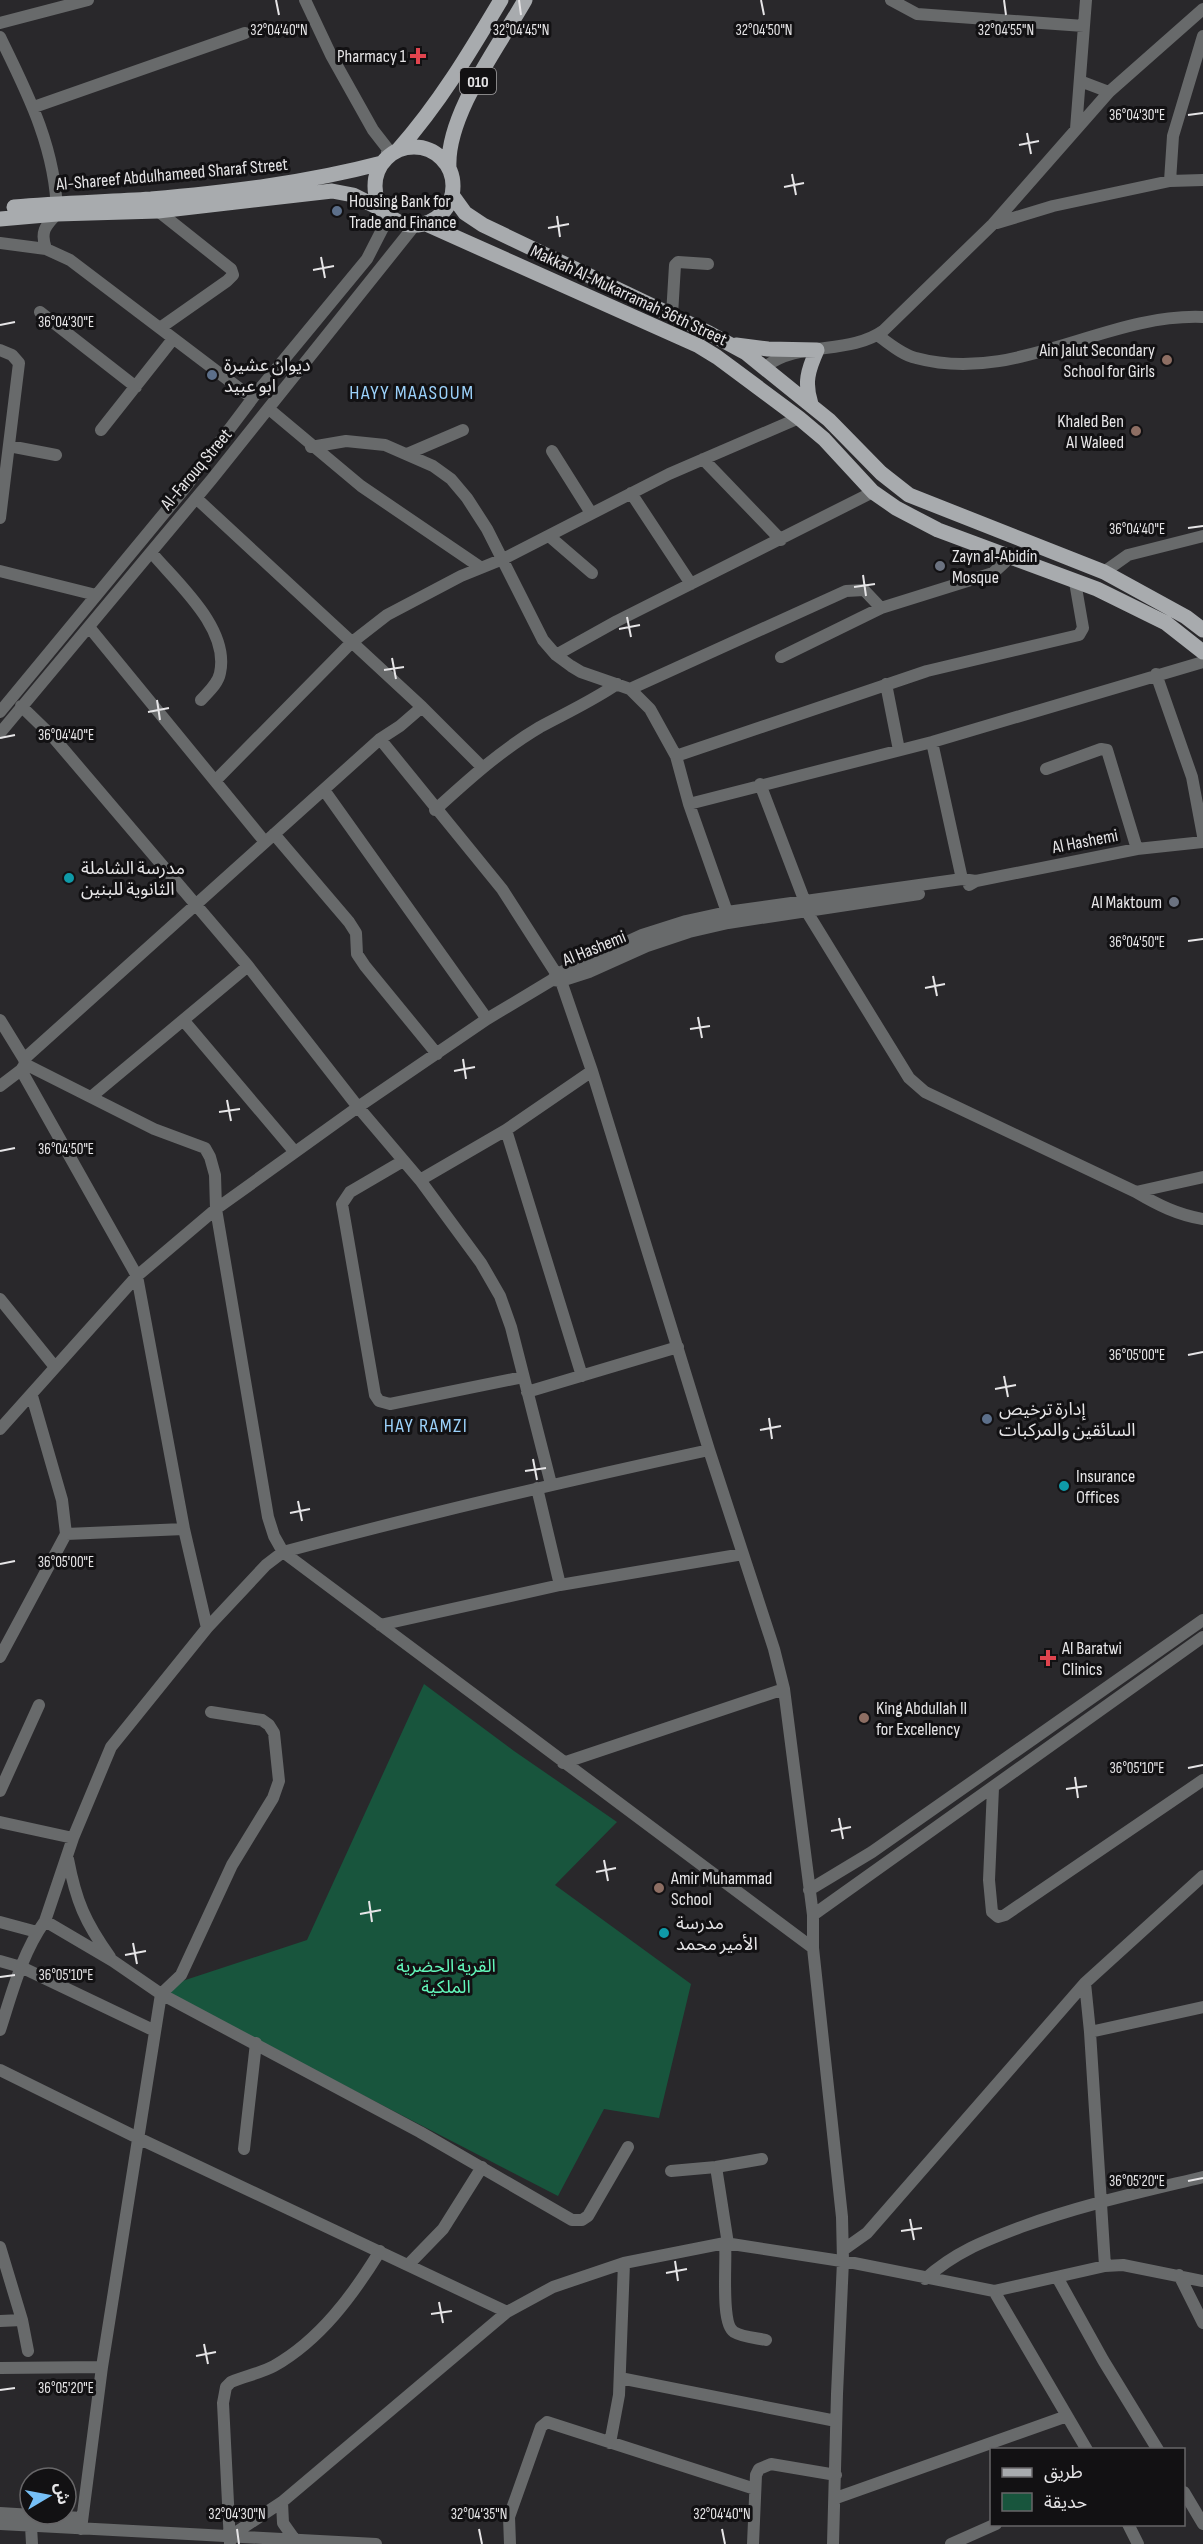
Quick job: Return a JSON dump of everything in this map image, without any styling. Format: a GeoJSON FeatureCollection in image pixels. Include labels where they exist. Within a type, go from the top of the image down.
{"type":"FeatureCollection","features":[{"type":"Feature","properties":{"kind":"main road","name":"010"},"geometry":{"type":"LineString","coordinates":[[389,156],[419,126],[453,80],[501,0]]}},
{"type":"Feature","properties":{"kind":"main road","name":"010"},"geometry":{"type":"LineString","coordinates":[[449,168],[448,151],[460,115],[525,0]]}},
{"type":"Feature","properties":{"kind":"main road"},"geometry":{"type":"LineString","coordinates":[[417,146],[427,148],[443,159],[449,168],[453,181],[452,195],[447,208],[438,218],[420,224],[406,225],[386,213],[377,199],[376,174],[389,156],[417,146]]}},
{"type":"Feature","properties":{"kind":"main road","name":"Al-Shareef Abdulhameed Sharaf Street"},"geometry":{"type":"LineString","coordinates":[[0,219],[57,208],[281,185],[338,175],[389,156]]}},
{"type":"Feature","properties":{"kind":"main road","name":"Al-Shareef Abdulhameed Sharaf Street"},"geometry":{"type":"LineString","coordinates":[[0,209],[158,211],[332,191],[353,195],[386,213]]}},
{"type":"Feature","properties":{"kind":"main road","name":"Makkah Al-Mukarramah 36th Street"},"geometry":{"type":"LineString","coordinates":[[452,195],[465,213],[483,225],[730,344],[765,367],[811,404],[881,473],[909,495],[1104,572],[1186,617],[1201,641]]}},
{"type":"Feature","properties":{"kind":"main road","name":"Makkah Al-Mukarramah 36th Street"},"geometry":{"type":"LineString","coordinates":[[420,224],[699,346],[799,418],[824,439],[873,492],[896,508],[938,530],[1097,589],[1201,641]]}},
{"type":"Feature","properties":{"kind":"main road"},"geometry":{"type":"LineString","coordinates":[[730,344],[768,349],[817,350],[808,370],[806,382],[811,404]]}},
{"type":"Feature","properties":{"kind":"main road"},"geometry":{"type":"LineString","coordinates":[[699,346],[717,346],[748,365],[765,367],[763,383],[766,394]]}},
{"type":"Feature","properties":{"kind":"street"},"geometry":{"type":"LineString","coordinates":[[0,23],[88,0]]}},
{"type":"Feature","properties":{"kind":"street"},"geometry":{"type":"LineString","coordinates":[[305,0],[331,55],[373,130],[387,148],[389,156]]}},
{"type":"Feature","properties":{"kind":"street"},"geometry":{"type":"LineString","coordinates":[[891,0],[917,14],[1084,26]]}},
{"type":"Feature","properties":{"kind":"street"},"geometry":{"type":"LineString","coordinates":[[1076,130],[1086,0]]}},
{"type":"Feature","properties":{"kind":"street"},"geometry":{"type":"LineString","coordinates":[[765,367],[794,353],[817,350],[877,335],[993,224],[1109,92],[1203,9]]}},
{"type":"Feature","properties":{"kind":"street"},"geometry":{"type":"LineString","coordinates":[[34,107],[245,33]]}},
{"type":"Feature","properties":{"kind":"street"},"geometry":{"type":"LineString","coordinates":[[1170,181],[1173,136],[1203,36]]}},
{"type":"Feature","properties":{"kind":"street"},"geometry":{"type":"LineString","coordinates":[[0,37],[34,107],[49,153],[57,208],[44,227],[46,249]]}},
{"type":"Feature","properties":{"kind":"street"},"geometry":{"type":"LineString","coordinates":[[1080,81],[1109,92]]}},
{"type":"Feature","properties":{"kind":"street"},"geometry":{"type":"LineString","coordinates":[[993,224],[1022,213],[1170,181],[1203,180]]}},
{"type":"Feature","properties":{"kind":"street"},"geometry":{"type":"LineString","coordinates":[[158,211],[231,269],[233,275],[160,328]]}},
{"type":"Feature","properties":{"kind":"street","name":"Al-Farouq Street"},"geometry":{"type":"LineString","coordinates":[[0,712],[185,488],[255,395],[367,259],[386,213]]}},
{"type":"Feature","properties":{"kind":"street","name":"Al-Farouq Street"},"geometry":{"type":"LineString","coordinates":[[0,733],[420,224]]}},
{"type":"Feature","properties":{"kind":"street"},"geometry":{"type":"LineString","coordinates":[[0,243],[46,249],[70,260],[173,339],[272,405],[311,447],[361,486],[480,567]]}},
{"type":"Feature","properties":{"kind":"street"},"geometry":{"type":"LineString","coordinates":[[672,315],[675,265],[678,262],[708,264]]}},
{"type":"Feature","properties":{"kind":"street"},"geometry":{"type":"LineString","coordinates":[[40,312],[136,387]]}},
{"type":"Feature","properties":{"kind":"street"},"geometry":{"type":"LineString","coordinates":[[877,335],[914,358],[969,364],[1017,359],[1128,324],[1164,318],[1203,317]]}},
{"type":"Feature","properties":{"kind":"street"},"geometry":{"type":"LineString","coordinates":[[102,430],[173,339]]}},
{"type":"Feature","properties":{"kind":"street"},"geometry":{"type":"LineString","coordinates":[[0,350],[12,355],[19,363],[0,518]]}},
{"type":"Feature","properties":{"kind":"street"},"geometry":{"type":"LineString","coordinates":[[215,781],[351,643],[392,612],[480,567],[503,559],[631,493],[799,418]]}},
{"type":"Feature","properties":{"kind":"street"},"geometry":{"type":"LineString","coordinates":[[407,454],[463,430]]}},
{"type":"Feature","properties":{"kind":"street"},"geometry":{"type":"LineString","coordinates":[[311,447],[346,441],[385,445],[433,466],[451,479],[467,498],[503,559],[543,640],[556,655],[581,672],[630,689],[650,710],[676,756],[689,804],[726,912]]}},
{"type":"Feature","properties":{"kind":"street"},"geometry":{"type":"LineString","coordinates":[[9,446],[56,455]]}},
{"type":"Feature","properties":{"kind":"street"},"geometry":{"type":"LineString","coordinates":[[552,451],[591,513]]}},
{"type":"Feature","properties":{"kind":"street"},"geometry":{"type":"LineString","coordinates":[[703,459],[780,540]]}},
{"type":"Feature","properties":{"kind":"street"},"geometry":{"type":"LineString","coordinates":[[556,655],[873,492]]}},
{"type":"Feature","properties":{"kind":"street"},"geometry":{"type":"LineString","coordinates":[[631,493],[691,584]]}},
{"type":"Feature","properties":{"kind":"street"},"geometry":{"type":"LineString","coordinates":[[196,498],[422,706],[482,767]]}},
{"type":"Feature","properties":{"kind":"street"},"geometry":{"type":"LineString","coordinates":[[549,536],[592,573]]}},
{"type":"Feature","properties":{"kind":"street"},"geometry":{"type":"LineString","coordinates":[[1104,572],[1128,555],[1203,536]]}},
{"type":"Feature","properties":{"kind":"street"},"geometry":{"type":"LineString","coordinates":[[151,552],[206,616],[214,632],[219,648],[220,673],[217,681],[201,700]]}},
{"type":"Feature","properties":{"kind":"street"},"geometry":{"type":"LineString","coordinates":[[781,657],[881,608],[993,573],[1009,555]]}},
{"type":"Feature","properties":{"kind":"street"},"geometry":{"type":"LineString","coordinates":[[0,571],[96,595]]}},
{"type":"Feature","properties":{"kind":"street"},"geometry":{"type":"LineString","coordinates":[[676,756],[886,684],[972,659],[1079,635],[1083,628],[1075,582]]}},
{"type":"Feature","properties":{"kind":"street"},"geometry":{"type":"LineString","coordinates":[[630,689],[846,591],[864,590],[881,608]]}},
{"type":"Feature","properties":{"kind":"street"},"geometry":{"type":"LineString","coordinates":[[89,627],[215,781],[350,922],[356,933],[357,954],[437,1054]]}},
{"type":"Feature","properties":{"kind":"street"},"geometry":{"type":"LineString","coordinates":[[689,804],[759,784],[932,742],[1203,662]]}},
{"type":"Feature","properties":{"kind":"street"},"geometry":{"type":"LineString","coordinates":[[1156,674],[1192,777],[1203,836]]}},
{"type":"Feature","properties":{"kind":"street"},"geometry":{"type":"LineString","coordinates":[[435,810],[482,767],[540,728],[589,703],[617,684]]}},
{"type":"Feature","properties":{"kind":"street"},"geometry":{"type":"LineString","coordinates":[[886,684],[899,750]]}},
{"type":"Feature","properties":{"kind":"street"},"geometry":{"type":"LineString","coordinates":[[21,706],[53,737],[248,966],[358,1107],[420,1180],[491,1278],[511,1327],[551,1484]]}},
{"type":"Feature","properties":{"kind":"street"},"geometry":{"type":"LineString","coordinates":[[0,1086],[194,904],[380,739],[422,706]]}},
{"type":"Feature","properties":{"kind":"street"},"geometry":{"type":"LineString","coordinates":[[380,739],[435,810],[502,889],[557,978],[592,1071],[709,1450],[774,1649],[784,1689],[813,1915],[813,1948],[842,2217],[843,2256],[836,2421],[834,2544]]}},
{"type":"Feature","properties":{"kind":"street"},"geometry":{"type":"LineString","coordinates":[[932,742],[962,879]]}},
{"type":"Feature","properties":{"kind":"street"},"geometry":{"type":"LineString","coordinates":[[1046,770],[1101,749],[1107,750],[1137,849]]}},
{"type":"Feature","properties":{"kind":"street"},"geometry":{"type":"LineString","coordinates":[[759,784],[806,907],[909,1078],[925,1092],[944,1102],[1180,1215],[1203,1219]]}},
{"type":"Feature","properties":{"kind":"street"},"geometry":{"type":"LineString","coordinates":[[324,790],[487,1019]]}},
{"type":"Feature","properties":{"kind":"street","name":"Al Hashemi"},"geometry":{"type":"LineString","coordinates":[[55,1366],[137,1276],[216,1209],[294,1151],[487,1019],[557,978],[651,938],[726,912],[806,907],[963,886],[976,881],[1137,849],[1203,842]]}},
{"type":"Feature","properties":{"kind":"street","name":"Al Hashemi"},"geometry":{"type":"LineString","coordinates":[[651,938],[962,879],[976,881]]}},
{"type":"Feature","properties":{"kind":"street"},"geometry":{"type":"LineString","coordinates":[[91,1097],[248,966]]}},
{"type":"Feature","properties":{"kind":"street"},"geometry":{"type":"LineString","coordinates":[[0,1020],[137,1276],[184,1529],[207,1628]]}},
{"type":"Feature","properties":{"kind":"street"},"geometry":{"type":"LineString","coordinates":[[184,1021],[294,1151]]}},
{"type":"Feature","properties":{"kind":"street"},"geometry":{"type":"LineString","coordinates":[[23,1064],[154,1129],[205,1148],[210,1157],[215,1175],[216,1209],[268,1517],[273,1536],[283,1552],[813,1948]]}},
{"type":"Feature","properties":{"kind":"street"},"geometry":{"type":"LineString","coordinates":[[420,1180],[506,1130],[592,1071]]}},
{"type":"Feature","properties":{"kind":"street"},"geometry":{"type":"LineString","coordinates":[[506,1130],[582,1376]]}},
{"type":"Feature","properties":{"kind":"street"},"geometry":{"type":"LineString","coordinates":[[404,1161],[350,1192],[342,1204],[375,1395],[379,1401],[390,1404],[523,1377]]}},
{"type":"Feature","properties":{"kind":"street"},"geometry":{"type":"LineString","coordinates":[[1136,1192],[1203,1177]]}},
{"type":"Feature","properties":{"kind":"street"},"geometry":{"type":"LineString","coordinates":[[0,1299],[55,1366],[32,1396],[0,1429]]}},
{"type":"Feature","properties":{"kind":"street"},"geometry":{"type":"LineString","coordinates":[[527,1392],[678,1347]]}},
{"type":"Feature","properties":{"kind":"street"},"geometry":{"type":"LineString","coordinates":[[0,1657],[66,1534],[62,1500],[32,1396]]}},
{"type":"Feature","properties":{"kind":"street"},"geometry":{"type":"LineString","coordinates":[[0,2030],[21,1967],[37,1932],[45,1921],[73,1838],[111,1747],[207,1628],[266,1565],[283,1552],[322,1540],[551,1484],[709,1450]]}},
{"type":"Feature","properties":{"kind":"street"},"geometry":{"type":"LineString","coordinates":[[537,1488],[560,1585]]}},
{"type":"Feature","properties":{"kind":"street"},"geometry":{"type":"LineString","coordinates":[[66,1534],[184,1529]]}},
{"type":"Feature","properties":{"kind":"street"},"geometry":{"type":"LineString","coordinates":[[380,1625],[560,1585],[743,1554]]}},
{"type":"Feature","properties":{"kind":"street"},"geometry":{"type":"LineString","coordinates":[[809,1890],[872,1852],[1203,1620]]}},
{"type":"Feature","properties":{"kind":"street"},"geometry":{"type":"LineString","coordinates":[[813,1915],[1203,1637]]}},
{"type":"Feature","properties":{"kind":"street"},"geometry":{"type":"LineString","coordinates":[[563,1763],[784,1689]]}},
{"type":"Feature","properties":{"kind":"street"},"geometry":{"type":"LineString","coordinates":[[0,1791],[39,1705]]}},
{"type":"Feature","properties":{"kind":"street"},"geometry":{"type":"LineString","coordinates":[[81,2523],[102,2367],[161,1994],[181,1975],[232,1865],[273,1798],[279,1782],[274,1733],[269,1725],[262,1720],[211,1712]]}},
{"type":"Feature","properties":{"kind":"street"},"geometry":{"type":"LineString","coordinates":[[993,1788],[989,1880],[992,1912],[998,1917],[1005,1915],[1203,1780]]}},
{"type":"Feature","properties":{"kind":"street"},"geometry":{"type":"LineString","coordinates":[[0,1822],[73,1838]]}},
{"type":"Feature","properties":{"kind":"street"},"geometry":{"type":"LineString","coordinates":[[68,1857],[82,1913],[89,1927],[113,1960]]}},
{"type":"Feature","properties":{"kind":"street"},"geometry":{"type":"LineString","coordinates":[[843,2256],[867,2233],[1085,1983],[1203,1876]]}},
{"type":"Feature","properties":{"kind":"street"},"geometry":{"type":"LineString","coordinates":[[45,1921],[113,1960],[161,1994],[256,2043],[482,2167],[572,2220],[577,2221],[588,2216],[628,2147]]}},
{"type":"Feature","properties":{"kind":"street"},"geometry":{"type":"LineString","coordinates":[[0,1922],[37,1932]]}},
{"type":"Feature","properties":{"kind":"street"},"geometry":{"type":"LineString","coordinates":[[0,1961],[21,1967],[155,2031]]}},
{"type":"Feature","properties":{"kind":"street"},"geometry":{"type":"LineString","coordinates":[[1085,1983],[1104,2266]]}},
{"type":"Feature","properties":{"kind":"street"},"geometry":{"type":"LineString","coordinates":[[1090,2032],[1203,2007]]}},
{"type":"Feature","properties":{"kind":"street"},"geometry":{"type":"LineString","coordinates":[[244,2149],[256,2043]]}},
{"type":"Feature","properties":{"kind":"street"},"geometry":{"type":"LineString","coordinates":[[0,2070],[138,2138],[507,2312]]}},
{"type":"Feature","properties":{"kind":"street"},"geometry":{"type":"LineString","coordinates":[[671,2171],[716,2167],[762,2159]]}},
{"type":"Feature","properties":{"kind":"street"},"geometry":{"type":"LineString","coordinates":[[409,2264],[442,2229],[482,2167]]}},
{"type":"Feature","properties":{"kind":"street"},"geometry":{"type":"LineString","coordinates":[[716,2167],[726,2243],[728,2325],[733,2332],[766,2340]]}},
{"type":"Feature","properties":{"kind":"street"},"geometry":{"type":"LineString","coordinates":[[925,2279],[962,2251],[1067,2211],[1203,2177]]}},
{"type":"Feature","properties":{"kind":"street"},"geometry":{"type":"LineString","coordinates":[[229,2541],[282,2502],[507,2312],[553,2287],[624,2263],[726,2243],[843,2256],[925,2279],[994,2291],[1104,2266],[1137,2266],[1203,2281]]}},
{"type":"Feature","properties":{"kind":"street"},"geometry":{"type":"LineString","coordinates":[[0,2247],[22,2320],[28,2351]]}},
{"type":"Feature","properties":{"kind":"street"},"geometry":{"type":"LineString","coordinates":[[229,2541],[223,2403],[226,2386],[273,2366],[301,2347],[357,2289],[380,2251]]}},
{"type":"Feature","properties":{"kind":"street"},"geometry":{"type":"LineString","coordinates":[[610,2443],[616,2417],[620,2379],[624,2263]]}},
{"type":"Feature","properties":{"kind":"street"},"geometry":{"type":"LineString","coordinates":[[1179,2275],[1203,2323]]}},
{"type":"Feature","properties":{"kind":"street"},"geometry":{"type":"LineString","coordinates":[[1057,2277],[1103,2360],[1157,2448]]}},
{"type":"Feature","properties":{"kind":"street"},"geometry":{"type":"LineString","coordinates":[[994,2291],[1086,2448]]}},
{"type":"Feature","properties":{"kind":"street"},"geometry":{"type":"LineString","coordinates":[[0,2321],[22,2320]]}},
{"type":"Feature","properties":{"kind":"street"},"geometry":{"type":"LineString","coordinates":[[0,2368],[102,2367]]}},
{"type":"Feature","properties":{"kind":"street"},"geometry":{"type":"LineString","coordinates":[[620,2379],[836,2421]]}},
{"type":"Feature","properties":{"kind":"street"},"geometry":{"type":"LineString","coordinates":[[836,2498],[1067,2416]]}},
{"type":"Feature","properties":{"kind":"street"},"geometry":{"type":"LineString","coordinates":[[510,2544],[509,2517],[541,2427],[547,2422],[553,2422],[610,2443],[755,2489]]}},
{"type":"Feature","properties":{"kind":"street"},"geometry":{"type":"LineString","coordinates":[[753,2544],[755,2489],[759,2469],[771,2464],[836,2475]]}},
{"type":"Feature","properties":{"kind":"street"},"geometry":{"type":"LineString","coordinates":[[1185,2494],[1203,2524]]}},
{"type":"Feature","properties":{"kind":"street"},"geometry":{"type":"LineString","coordinates":[[282,2502],[283,2523],[295,2540]]}},
{"type":"Feature","properties":{"kind":"street"},"geometry":{"type":"LineString","coordinates":[[0,2513],[229,2541],[295,2540],[376,2544]]}},
{"type":"Feature","properties":{"kind":"street"},"geometry":{"type":"LineString","coordinates":[[0,2524],[18,2525]]}},
{"type":"Feature","properties":{"kind":"street"},"geometry":{"type":"LineString","coordinates":[[31,2526],[32,2544]]}},
{"type":"Feature","properties":{"kind":"street"},"geometry":{"type":"LineString","coordinates":[[951,2544],[992,2526]]}},
{"type":"Feature","properties":{"kind":"street"},"geometry":{"type":"LineString","coordinates":[[1129,2526],[1138,2544]]}},
{"type":"Feature","properties":{"kind":"green space","name":"القرية الحضرية الملكية"},"geometry":{"type":"Polygon","coordinates":[[[424,1684],[514,1751],[617,1822],[555,1885],[691,1984],[659,2118],[604,2109],[558,2196],[158,1989],[307,1940],[424,1684]]]}},
{"type":"Feature","properties":{"kind":"place","name":"Pharmacy 1"},"geometry":{"type":"Point","coordinates":[418,56]}},
{"type":"Feature","properties":{"kind":"place","name":"Housing Bank for Trade and Finance"},"geometry":{"type":"Point","coordinates":[337,211]}},
{"type":"Feature","properties":{"kind":"place","name":"Ain Jalut Secondary School for Girls"},"geometry":{"type":"Point","coordinates":[1167,360]}},
{"type":"Feature","properties":{"kind":"place","name":"ديوان عشيرة ابو عبيد"},"geometry":{"type":"Point","coordinates":[212,375]}},
{"type":"Feature","properties":{"kind":"place","name":"Khaled Ben Al Waleed"},"geometry":{"type":"Point","coordinates":[1136,431]}},
{"type":"Feature","properties":{"kind":"place","name":"Zayn al-Abidin Mosque"},"geometry":{"type":"Point","coordinates":[940,566]}},
{"type":"Feature","properties":{"kind":"place","name":"مدرسة الشاملة الثانوية للبنين"},"geometry":{"type":"Point","coordinates":[69,878]}},
{"type":"Feature","properties":{"kind":"place","name":"Al Maktoum"},"geometry":{"type":"Point","coordinates":[1174,902]}},
{"type":"Feature","properties":{"kind":"place","name":"إدارة ترخيص السائقين والمركبات"},"geometry":{"type":"Point","coordinates":[987,1419]}},
{"type":"Feature","properties":{"kind":"place","name":"Insurance Offices"},"geometry":{"type":"Point","coordinates":[1064,1486]}},
{"type":"Feature","properties":{"kind":"place","name":"Al Baratwi Clinics"},"geometry":{"type":"Point","coordinates":[1048,1658]}},
{"type":"Feature","properties":{"kind":"place","name":"King Abdullah II for Excellency"},"geometry":{"type":"Point","coordinates":[864,1718]}},
{"type":"Feature","properties":{"kind":"place","name":"Amir Muhammad School"},"geometry":{"type":"Point","coordinates":[659,1888]}},
{"type":"Feature","properties":{"kind":"place","name":"مدرسة الأمير محمد"},"geometry":{"type":"Point","coordinates":[664,1933]}},
{"type":"Feature","properties":{"kind":"district","name":"HAYY MAASOUM"},"geometry":{"type":"Point","coordinates":[412,392]}},
{"type":"Feature","properties":{"kind":"district","name":"HAY RAMZI"},"geometry":{"type":"Point","coordinates":[426,1425]}}]}
